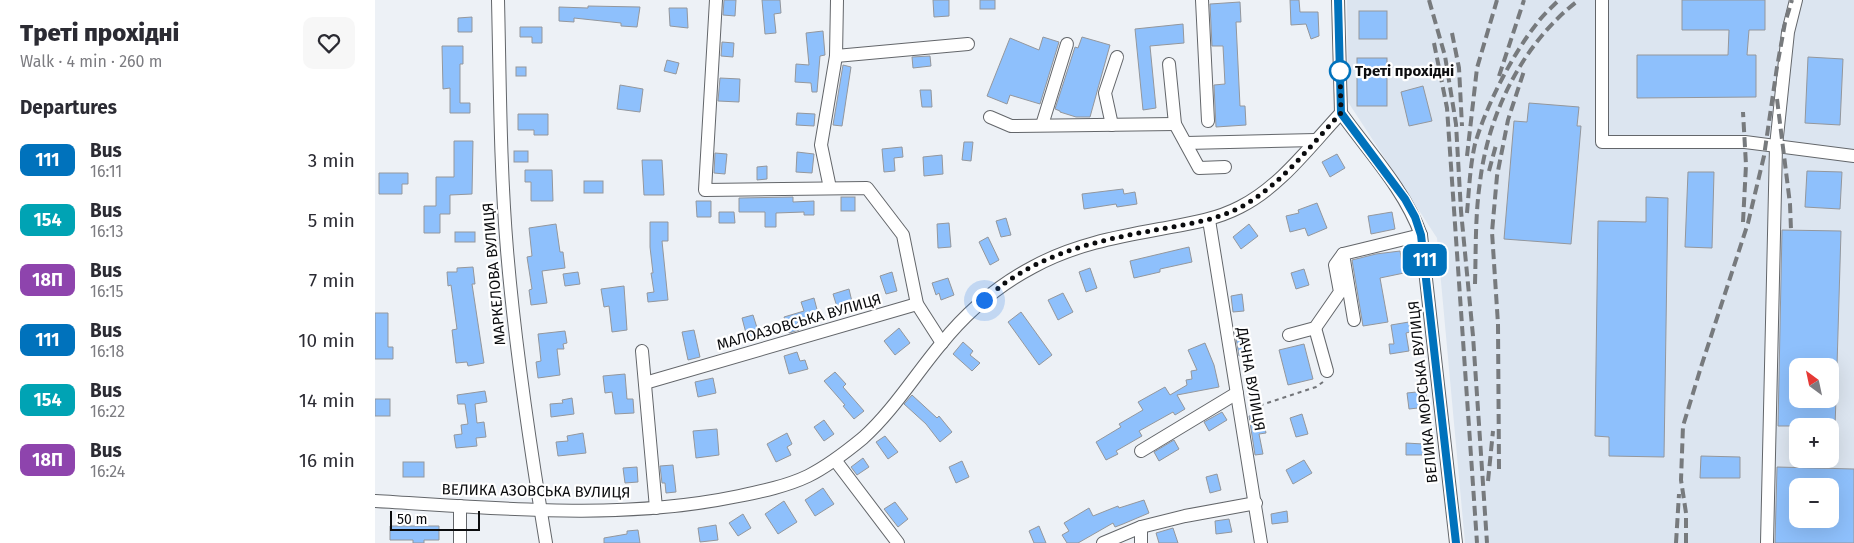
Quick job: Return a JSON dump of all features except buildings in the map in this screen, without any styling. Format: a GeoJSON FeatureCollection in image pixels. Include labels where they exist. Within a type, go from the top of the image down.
{"type":"FeatureCollection","features":[{"type":"Feature","properties":{"kind":"street","name":"МАРКЕЛОВА ВУЛИЦЯ"},"geometry":{"type":"LineString","coordinates":[[498,0],[502,173],[507,250],[516,341],[546,543]]}},
{"type":"Feature","properties":{"kind":"street"},"geometry":{"type":"LineString","coordinates":[[716,0],[705,190],[867,188],[903,235],[917,304],[942,343]]}},
{"type":"Feature","properties":{"kind":"street"},"geometry":{"type":"LineString","coordinates":[[830,188],[821,145],[836,56],[837,0]]}},
{"type":"Feature","properties":{"kind":"street"},"geometry":{"type":"LineString","coordinates":[[1202,0],[1208,121]]}},
{"type":"Feature","properties":{"kind":"street"},"geometry":{"type":"LineString","coordinates":[[1338,0],[1341,113]]}},
{"type":"Feature","properties":{"kind":"street"},"geometry":{"type":"LineString","coordinates":[[1602,0],[1602,142],[1745,142],[1854,156]]}},
{"type":"Feature","properties":{"kind":"street"},"geometry":{"type":"LineString","coordinates":[[1767,543],[1776,146],[1788,32],[1795,0]]}},
{"type":"Feature","properties":{"kind":"street"},"geometry":{"type":"LineString","coordinates":[[836,56],[968,44]]}},
{"type":"Feature","properties":{"kind":"street"},"geometry":{"type":"LineString","coordinates":[[1042,126],[1067,44]]}},
{"type":"Feature","properties":{"kind":"street"},"geometry":{"type":"LineString","coordinates":[[1113,124],[1105,93],[1117,57]]}},
{"type":"Feature","properties":{"kind":"street"},"geometry":{"type":"LineString","coordinates":[[1169,64],[1175,124],[1199,168],[1225,167]]}},
{"type":"Feature","properties":{"kind":"street","name":"ВЕЛИКА АЗОВСЬКА ВУЛИЦЯ"},"geometry":{"type":"LineString","coordinates":[[375,501],[541,510],[603,511],[656,508],[717,500],[776,488],[808,476],[835,460],[865,437],[892,407],[942,343],[971,311],[1010,279],[1055,255],[1106,239],[1209,220],[1241,207],[1269,187],[1341,113]]}},
{"type":"Feature","properties":{"kind":"street","name":"ВЕЛИКА МОРСЬКА ВУЛИЦЯ"},"geometry":{"type":"LineString","coordinates":[[1341,113],[1405,199],[1415,217],[1421,235],[1456,543]]}},
{"type":"Feature","properties":{"kind":"street"},"geometry":{"type":"LineString","coordinates":[[990,117],[1011,126],[1175,124]]}},
{"type":"Feature","properties":{"kind":"street"},"geometry":{"type":"LineString","coordinates":[[1186,143],[1316,140]]}},
{"type":"Feature","properties":{"kind":"street","name":"ДАЧНА ВУЛИЦЯ"},"geometry":{"type":"LineString","coordinates":[[1209,220],[1261,543]]}},
{"type":"Feature","properties":{"kind":"street"},"geometry":{"type":"LineString","coordinates":[[1289,335],[1315,328],[1339,292],[1335,265],[1343,254],[1421,235]]}},
{"type":"Feature","properties":{"kind":"street"},"geometry":{"type":"LineString","coordinates":[[1343,254],[1354,320]]}},
{"type":"Feature","properties":{"kind":"street","name":"МАЛОАЗОВСЬКА ВУЛИЦЯ"},"geometry":{"type":"LineString","coordinates":[[645,383],[917,304]]}},
{"type":"Feature","properties":{"kind":"street"},"geometry":{"type":"LineString","coordinates":[[1315,328],[1327,371]]}},
{"type":"Feature","properties":{"kind":"street"},"geometry":{"type":"LineString","coordinates":[[642,351],[656,508]]}},
{"type":"Feature","properties":{"kind":"street"},"geometry":{"type":"LineString","coordinates":[[1141,451],[1237,393]]}},
{"type":"Feature","properties":{"kind":"street"},"geometry":{"type":"LineString","coordinates":[[835,460],[899,543]]}},
{"type":"Feature","properties":{"kind":"street"},"geometry":{"type":"LineString","coordinates":[[1103,543],[1141,527],[1185,516],[1256,503]]}},
{"type":"Feature","properties":{"kind":"street"},"geometry":{"type":"LineString","coordinates":[[460,506],[460,543]]}},
{"type":"Feature","properties":{"kind":"street"},"geometry":{"type":"LineString","coordinates":[[1141,527],[1141,543]]}},
{"type":"Feature","properties":{"kind":"path"},"geometry":{"type":"LineString","coordinates":[[1262,405],[1315,387]]}},
{"type":"Feature","properties":{"kind":"shaded area"},"geometry":{"type":"Polygon","coordinates":[[[1347,0],[1854,0],[1854,543],[1465,543],[1437,238],[1348,102],[1347,0]]]}},
{"type":"Feature","properties":{"kind":"railway"},"geometry":{"type":"LineString","coordinates":[[1429,0],[1445,56],[1456,124],[1487,543]]}},
{"type":"Feature","properties":{"kind":"railway"},"geometry":{"type":"LineString","coordinates":[[1467,156],[1477,68],[1497,0]]}},
{"type":"Feature","properties":{"kind":"railway"},"geometry":{"type":"LineString","coordinates":[[1499,76],[1524,0]]}},
{"type":"Feature","properties":{"kind":"railway"},"geometry":{"type":"LineString","coordinates":[[1467,213],[1473,152],[1486,113],[1501,80],[1519,49],[1540,19],[1559,0]]}},
{"type":"Feature","properties":{"kind":"railway"},"geometry":{"type":"LineString","coordinates":[[1475,284],[1478,195],[1484,156],[1500,106],[1511,81],[1525,58],[1559,17],[1579,0]]}},
{"type":"Feature","properties":{"kind":"railway"},"geometry":{"type":"LineString","coordinates":[[1686,543],[1686,513],[1681,480],[1683,426],[1748,223],[1764,156],[1777,67],[1785,23],[1792,0]]}},
{"type":"Feature","properties":{"kind":"railway"},"geometry":{"type":"LineString","coordinates":[[1452,33],[1459,68],[1462,126]]}},
{"type":"Feature","properties":{"kind":"railway"},"geometry":{"type":"LineString","coordinates":[[1434,43],[1447,108],[1477,543]]}},
{"type":"Feature","properties":{"kind":"railway"},"geometry":{"type":"LineString","coordinates":[[1499,469],[1498,324],[1492,232],[1497,176],[1508,120],[1524,71]]}},
{"type":"Feature","properties":{"kind":"railway"},"geometry":{"type":"LineString","coordinates":[[1777,99],[1790,204],[1791,230]]}},
{"type":"Feature","properties":{"kind":"railway"},"geometry":{"type":"LineString","coordinates":[[1743,112],[1746,165],[1743,222]]}},
{"type":"Feature","properties":{"kind":"railway"},"geometry":{"type":"LineString","coordinates":[[1489,171],[1496,145]]}},
{"type":"Feature","properties":{"kind":"railway"},"geometry":{"type":"LineString","coordinates":[[1488,481],[1493,431]]}},
{"type":"Feature","properties":{"kind":"railway"},"geometry":{"type":"LineString","coordinates":[[1676,543],[1679,494]]}},
{"type":"Feature","properties":{"kind":"bus line","name":"111"},"geometry":{"type":"LineString","coordinates":[[1338,0],[1341,113],[1405,199],[1415,217],[1421,235],[1456,543]]}},
{"type":"Feature","properties":{"kind":"place","name":"Треті прохідні"},"geometry":{"type":"Point","coordinates":[1340,71]}},
{"type":"Feature","properties":{"kind":"route"},"geometry":{"type":"LineString","coordinates":[[984,300],[1010,279],[1055,255],[1106,239],[1209,220],[1241,207],[1269,187],[1341,113],[1340,71]]}}]}
